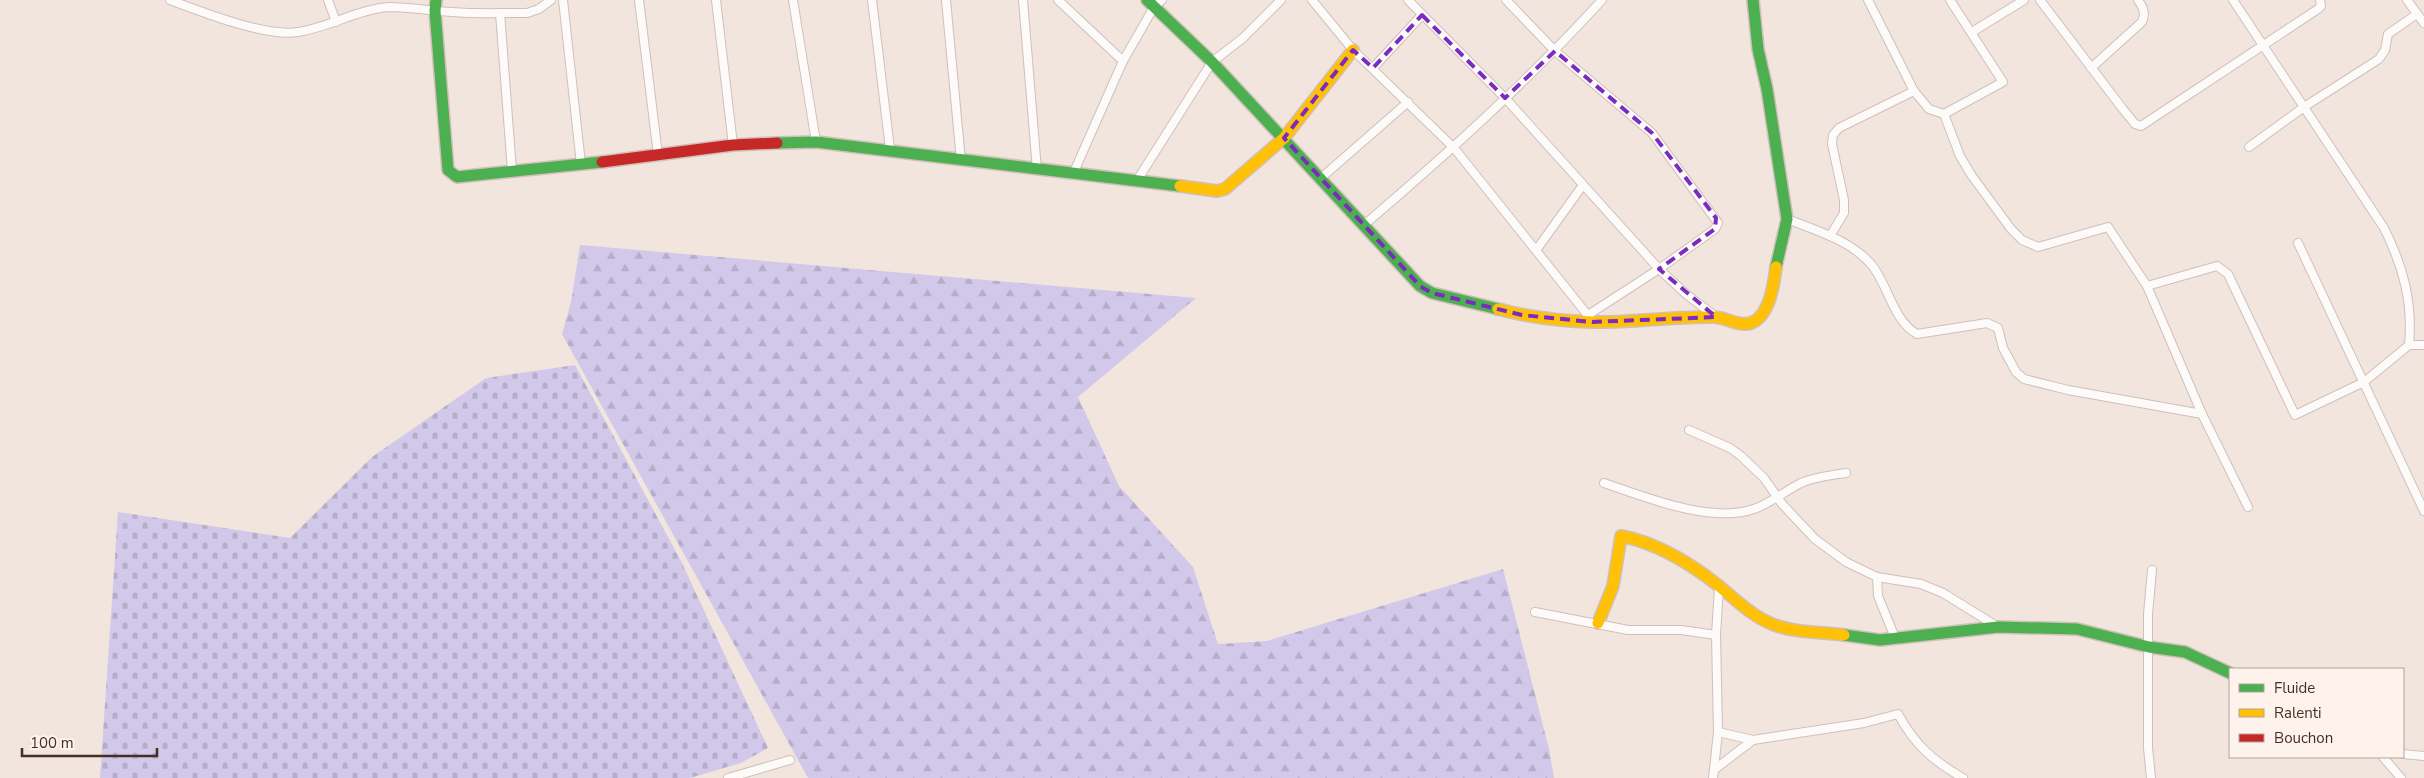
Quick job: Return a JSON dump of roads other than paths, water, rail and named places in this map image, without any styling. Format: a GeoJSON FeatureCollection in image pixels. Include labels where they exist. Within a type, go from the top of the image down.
{"type":"FeatureCollection","features":[{"type":"Feature","properties":{"kind":"street"},"geometry":{"type":"LineString","coordinates":[[170,0],[225,19],[262,29],[286,32],[298,32],[336,22],[363,12],[391,8],[436,6],[500,13],[528,13],[539,9],[551,0]]}},
{"type":"Feature","properties":{"kind":"street"},"geometry":{"type":"LineString","coordinates":[[328,0],[336,22]]}},
{"type":"Feature","properties":{"kind":"street"},"geometry":{"type":"LineString","coordinates":[[563,0],[581,164]]}},
{"type":"Feature","properties":{"kind":"street"},"geometry":{"type":"LineString","coordinates":[[639,0],[658,156]]}},
{"type":"Feature","properties":{"kind":"street"},"geometry":{"type":"LineString","coordinates":[[716,0],[733,145]]}},
{"type":"Feature","properties":{"kind":"street"},"geometry":{"type":"LineString","coordinates":[[793,0],[816,142]]}},
{"type":"Feature","properties":{"kind":"street"},"geometry":{"type":"LineString","coordinates":[[872,0],[890,149]]}},
{"type":"Feature","properties":{"kind":"street"},"geometry":{"type":"LineString","coordinates":[[946,0],[961,161]]}},
{"type":"Feature","properties":{"kind":"street"},"geometry":{"type":"LineString","coordinates":[[1023,0],[1037,170]]}},
{"type":"Feature","properties":{"kind":"street"},"geometry":{"type":"LineString","coordinates":[[1058,0],[1123,61]]}},
{"type":"Feature","properties":{"kind":"street"},"geometry":{"type":"LineString","coordinates":[[1136,182],[1212,62],[1243,38],[1281,0]]}},
{"type":"Feature","properties":{"kind":"street"},"geometry":{"type":"LineString","coordinates":[[1312,0],[1353,50],[1454,148],[1537,249],[1590,318]]}},
{"type":"Feature","properties":{"kind":"street"},"geometry":{"type":"LineString","coordinates":[[1408,0],[1505,98],[1659,269],[1686,294],[1716,317]]}},
{"type":"Feature","properties":{"kind":"street"},"geometry":{"type":"LineString","coordinates":[[1506,0],[1555,51],[1652,133],[1718,223],[1715,229],[1590,318]]}},
{"type":"Feature","properties":{"kind":"street"},"geometry":{"type":"LineString","coordinates":[[1364,225],[1454,148],[1555,51],[1602,0]]}},
{"type":"Feature","properties":{"kind":"street"},"geometry":{"type":"LineString","coordinates":[[1073,174],[1123,61],[1155,2],[1284,138],[1420,286],[1432,293],[1522,315],[1590,318],[1716,317],[1744,324],[1751,323],[1759,318],[1768,306],[1772,295],[1778,254],[1786,219],[1767,89],[1758,49],[1753,0]]}},
{"type":"Feature","properties":{"kind":"street"},"geometry":{"type":"LineString","coordinates":[[1868,0],[1914,92],[1929,109],[1944,114],[2002,82],[1950,0]]}},
{"type":"Feature","properties":{"kind":"street"},"geometry":{"type":"LineString","coordinates":[[1972,32],[2024,0]]}},
{"type":"Feature","properties":{"kind":"street"},"geometry":{"type":"LineString","coordinates":[[2040,0],[2135,124],[2141,126],[2262,44],[2318,9],[2321,6],[2320,0]]}},
{"type":"Feature","properties":{"kind":"street"},"geometry":{"type":"LineString","coordinates":[[2091,68],[2142,22],[2144,17],[2143,8],[2138,0]]}},
{"type":"Feature","properties":{"kind":"street"},"geometry":{"type":"LineString","coordinates":[[2233,0],[2384,228],[2398,257],[2406,286],[2412,320],[2409,345]]}},
{"type":"Feature","properties":{"kind":"street"},"geometry":{"type":"LineString","coordinates":[[2407,0],[2424,23]]}},
{"type":"Feature","properties":{"kind":"street"},"geometry":{"type":"LineString","coordinates":[[436,6],[448,170],[456,177],[658,156],[733,145],[816,142],[890,149],[961,161],[1136,182],[1222,190],[1284,138],[1353,50]]}},
{"type":"Feature","properties":{"kind":"street"},"geometry":{"type":"LineString","coordinates":[[500,13],[512,171]]}},
{"type":"Feature","properties":{"kind":"street"},"geometry":{"type":"LineString","coordinates":[[2249,147],[2304,107],[2379,59],[2385,50],[2388,34],[2417,14]]}},
{"type":"Feature","properties":{"kind":"street"},"geometry":{"type":"LineString","coordinates":[[1373,68],[1422,15]]}},
{"type":"Feature","properties":{"kind":"street"},"geometry":{"type":"LineString","coordinates":[[1830,236],[1844,213],[1844,200],[1832,144],[1832,135],[1839,128],[1914,92]]}},
{"type":"Feature","properties":{"kind":"street"},"geometry":{"type":"LineString","coordinates":[[1321,178],[1408,102]]}},
{"type":"Feature","properties":{"kind":"street"},"geometry":{"type":"LineString","coordinates":[[1944,114],[1960,156],[2011,229],[2022,240],[2038,248],[2108,227],[2147,286],[2202,414],[2248,507]]}},
{"type":"Feature","properties":{"kind":"street"},"geometry":{"type":"LineString","coordinates":[[1537,249],[1583,185]]}},
{"type":"Feature","properties":{"kind":"street"},"geometry":{"type":"LineString","coordinates":[[1786,219],[1830,236],[1850,247],[1870,262],[1906,325],[1917,334],[1987,323],[1993,324],[1998,328],[2003,348],[2016,372],[2024,380],[2202,414]]}},
{"type":"Feature","properties":{"kind":"street"},"geometry":{"type":"LineString","coordinates":[[2298,243],[2424,511]]}},
{"type":"Feature","properties":{"kind":"street"},"geometry":{"type":"LineString","coordinates":[[2147,286],[2217,266],[2223,269],[2228,274],[2294,415],[2364,382],[2409,345],[2424,345]]}},
{"type":"Feature","properties":{"kind":"street"},"geometry":{"type":"LineString","coordinates":[[1689,430],[1730,448],[1741,456],[1764,478],[1777,497],[1824,547],[1846,562],[1877,577],[1921,584],[1943,593],[1998,627]]}},
{"type":"Feature","properties":{"kind":"street"},"geometry":{"type":"LineString","coordinates":[[1604,482],[1654,500],[1694,510],[1718,513],[1751,510],[1802,482],[1846,472]]}},
{"type":"Feature","properties":{"kind":"street"},"geometry":{"type":"LineString","coordinates":[[1598,623],[1604,604],[1613,586],[1621,536],[1661,547],[1719,587],[1744,607],[1771,624],[1812,631],[1896,640],[1998,627],[2077,629],[2149,647],[2185,652],[2229,673]]}},
{"type":"Feature","properties":{"kind":"street"},"geometry":{"type":"LineString","coordinates":[[2151,778],[2148,748],[2148,614],[2152,570]]}},
{"type":"Feature","properties":{"kind":"street"},"geometry":{"type":"LineString","coordinates":[[1877,577],[1878,596],[1896,640]]}},
{"type":"Feature","properties":{"kind":"street"},"geometry":{"type":"LineString","coordinates":[[1713,778],[1718,732],[1716,635],[1719,587]]}},
{"type":"Feature","properties":{"kind":"street"},"geometry":{"type":"LineString","coordinates":[[1535,612],[1642,631],[1681,630],[1716,635]]}},
{"type":"Feature","properties":{"kind":"street"},"geometry":{"type":"LineString","coordinates":[[1718,732],[1753,740],[1864,723],[1898,714],[1905,727],[1928,756],[1963,778]]}},
{"type":"Feature","properties":{"kind":"street"},"geometry":{"type":"LineString","coordinates":[[1715,769],[1753,740]]}},
{"type":"Feature","properties":{"kind":"street"},"geometry":{"type":"LineString","coordinates":[[2404,754],[2424,756]]}},
{"type":"Feature","properties":{"kind":"street"},"geometry":{"type":"LineString","coordinates":[[2384,758],[2401,778]]}},
{"type":"Feature","properties":{"kind":"street"},"geometry":{"type":"LineString","coordinates":[[728,778],[790,760]]}}]}
